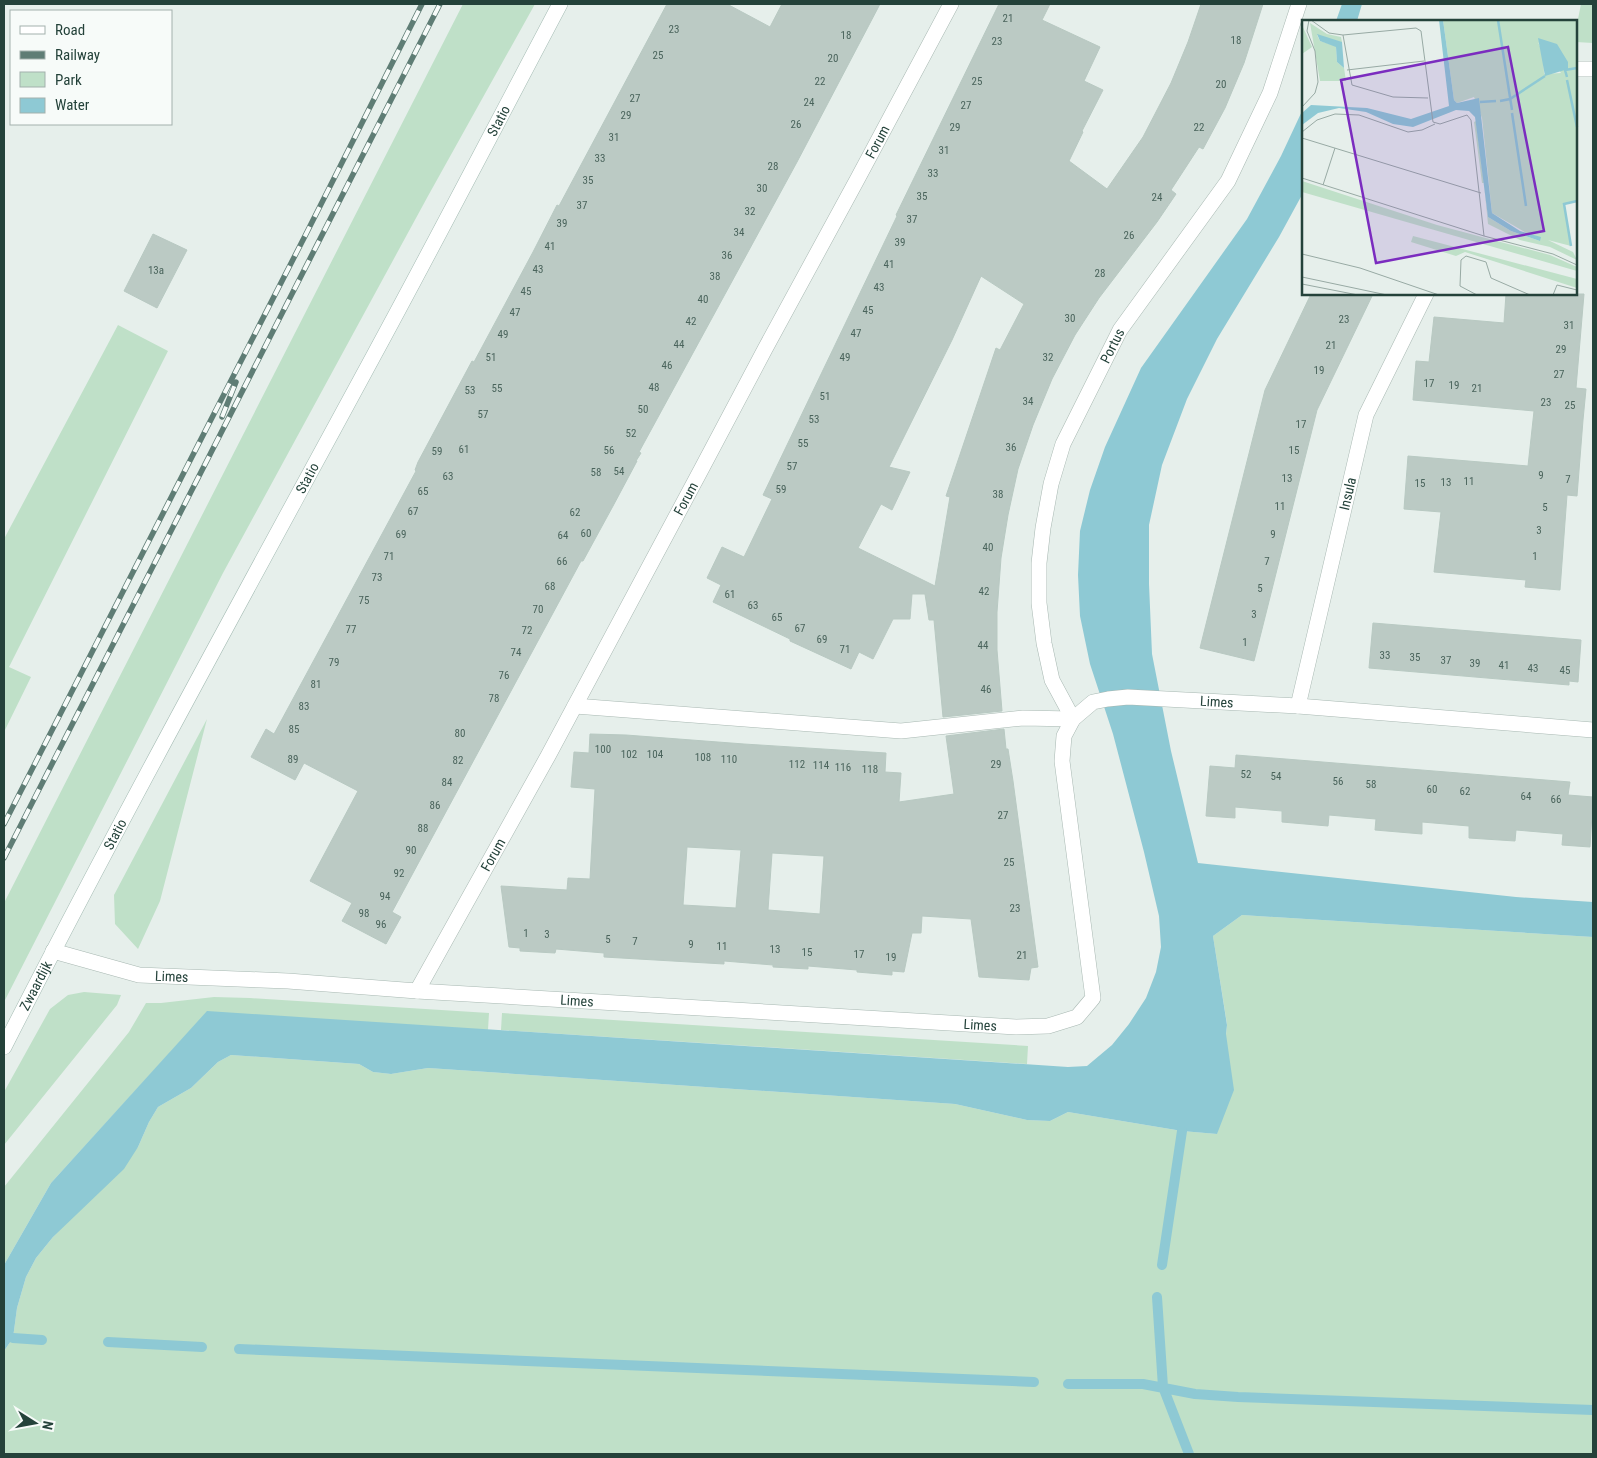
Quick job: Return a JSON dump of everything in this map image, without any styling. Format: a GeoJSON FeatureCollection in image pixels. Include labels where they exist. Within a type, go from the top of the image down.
{"type":"FeatureCollection","features":[{"type":"Feature","properties":{"kind":"street","name":"Statio"},"geometry":{"type":"LineString","coordinates":[[53,950],[560,4]]}},
{"type":"Feature","properties":{"kind":"street","name":"Forum"},"geometry":{"type":"LineString","coordinates":[[417,991],[575,706],[764,348],[951,4]]}},
{"type":"Feature","properties":{"kind":"street","name":"Portus"},"geometry":{"type":"LineString","coordinates":[[1073,719],[1052,680],[1044,643],[1039,602],[1039,563],[1042,528],[1051,484],[1063,444],[1120,330],[1228,181],[1270,93],[1299,4]]}},
{"type":"Feature","properties":{"kind":"street"},"geometry":{"type":"LineString","coordinates":[[1577,69],[1593,69]]}},
{"type":"Feature","properties":{"kind":"street","name":"Insula"},"geometry":{"type":"LineString","coordinates":[[1298,706],[1366,415],[1426,295]]}},
{"type":"Feature","properties":{"kind":"street","name":"Limes"},"geometry":{"type":"LineString","coordinates":[[53,950],[139,975],[288,981],[417,991],[1016,1027],[1048,1026],[1077,1017],[1093,998],[1062,761],[1064,736],[1073,719],[1093,702],[1128,697],[1298,706],[1593,730]]}},
{"type":"Feature","properties":{"kind":"street"},"geometry":{"type":"LineString","coordinates":[[575,706],[901,730],[1023,718],[1073,719]]}},
{"type":"Feature","properties":{"kind":"street","name":"Zwaardijk"},"geometry":{"type":"LineString","coordinates":[[4,1047],[53,950]]}},
{"type":"Feature","properties":{"kind":"green space"},"geometry":{"type":"Polygon","coordinates":[[[463,4],[535,4],[428,196],[223,573],[4,1002],[4,903],[463,4]]]}},
{"type":"Feature","properties":{"kind":"green space"},"geometry":{"type":"Polygon","coordinates":[[[1581,4],[1593,4],[1593,43],[1577,42],[1577,24],[1581,4]]]}},
{"type":"Feature","properties":{"kind":"green space"},"geometry":{"type":"Polygon","coordinates":[[[118,325],[168,351],[9,667],[31,677],[4,732],[4,539],[118,325]]]}},
{"type":"Feature","properties":{"kind":"green space"},"geometry":{"type":"Polygon","coordinates":[[[207,719],[160,901],[138,949],[115,924],[114,895],[207,719]]]}},
{"type":"Feature","properties":{"kind":"green space"},"geometry":{"type":"Polygon","coordinates":[[[1242,915],[1593,937],[1593,1454],[4,1454],[4,1351],[13,1338],[17,1308],[26,1277],[36,1258],[53,1237],[138,1147],[158,1107],[191,1088],[218,1062],[231,1055],[359,1064],[373,1072],[391,1074],[428,1068],[955,1104],[1027,1120],[1050,1121],[1068,1112],[1182,1131],[1217,1134],[1227,1024],[1213,936],[1242,915]]]}},
{"type":"Feature","properties":{"kind":"green space"},"geometry":{"type":"Polygon","coordinates":[[[84,992],[121,995],[117,1005],[4,1145],[4,1092],[50,1009],[68,995],[84,992]]]}},
{"type":"Feature","properties":{"kind":"green space"},"geometry":{"type":"Polygon","coordinates":[[[214,997],[489,1013],[488,1030],[207,1012],[51,1183],[4,1265],[4,1187],[129,1032],[146,1003],[214,997]]]}},
{"type":"Feature","properties":{"kind":"green space"},"geometry":{"type":"Polygon","coordinates":[[[502,1013],[1028,1046],[1027,1064],[501,1030],[502,1013]]]}},
{"type":"Feature","properties":{"kind":"water"},"geometry":{"type":"Polygon","coordinates":[[[1342,4],[1362,4],[1357,20],[1336,20],[1342,4]]]}},
{"type":"Feature","properties":{"kind":"water"},"geometry":{"type":"Polygon","coordinates":[[[1302,111],[1302,195],[1279,237],[1217,339],[1187,399],[1162,465],[1149,525],[1152,654],[1171,751],[1198,863],[1516,897],[1593,902],[1593,937],[1242,915],[1213,936],[1227,1025],[1226,1034],[1234,1090],[1217,1134],[1182,1131],[1068,1112],[1050,1121],[1027,1120],[955,1104],[428,1068],[391,1074],[373,1072],[359,1064],[231,1055],[218,1062],[191,1088],[158,1107],[138,1147],[124,1169],[53,1237],[36,1258],[26,1277],[17,1308],[13,1338],[4,1351],[4,1265],[51,1183],[207,1011],[1068,1067],[1087,1066],[1112,1045],[1146,998],[1156,972],[1161,947],[1159,916],[1144,852],[1113,734],[1090,664],[1080,616],[1078,575],[1080,531],[1090,490],[1105,447],[1141,368],[1247,219],[1281,156],[1302,111]]]}},
{"type":"Feature","properties":{"kind":"building"},"geometry":{"type":"Polygon","coordinates":[[[667,4],[727,4],[770,27],[782,4],[880,4],[797,162],[639,452],[641,453],[613,506],[583,561],[581,561],[392,912],[401,917],[386,944],[342,921],[352,903],[310,881],[358,791],[304,763],[295,780],[251,757],[266,729],[274,734],[416,471],[418,462],[472,361],[474,362],[667,4]]]}},
{"type":"Feature","properties":{"kind":"building"},"geometry":{"type":"Polygon","coordinates":[[[999,4],[1050,4],[1042,20],[1100,47],[1084,81],[1103,90],[1069,161],[1107,189],[1143,137],[1171,83],[1201,4],[1263,4],[1244,63],[1225,108],[1203,149],[1199,147],[1171,190],[1176,194],[1099,298],[1075,335],[1052,379],[1033,425],[1018,469],[1001,558],[997,612],[997,650],[1002,711],[943,717],[934,620],[929,620],[925,594],[912,594],[910,619],[893,619],[873,659],[859,652],[851,669],[713,602],[721,585],[707,578],[722,547],[744,557],[772,499],[763,495],[999,4]],[[981,276],[952,340],[889,467],[910,472],[892,510],[881,504],[858,548],[935,586],[950,497],[946,496],[996,348],[1000,350],[1024,304],[981,276]]]}},
{"type":"Feature","properties":{"kind":"building"},"geometry":{"type":"Polygon","coordinates":[[[153,234],[187,250],[157,308],[124,291],[153,234]]]}},
{"type":"Feature","properties":{"kind":"building"},"geometry":{"type":"Polygon","coordinates":[[[1584,294],[1576,388],[1586,389],[1577,496],[1567,495],[1560,590],[1525,587],[1526,580],[1434,572],[1441,512],[1404,509],[1408,456],[1528,466],[1534,411],[1413,400],[1416,361],[1429,362],[1434,317],[1504,323],[1506,295],[1584,294]]]}},
{"type":"Feature","properties":{"kind":"building"},"geometry":{"type":"Polygon","coordinates":[[[1311,295],[1373,295],[1317,410],[1254,661],[1200,648],[1265,390],[1311,295]]]}},
{"type":"Feature","properties":{"kind":"building"},"geometry":{"type":"Polygon","coordinates":[[[1373,623],[1581,640],[1578,682],[1569,681],[1569,685],[1369,668],[1373,623]]]}},
{"type":"Feature","properties":{"kind":"building"},"geometry":{"type":"Polygon","coordinates":[[[1004,729],[1013,781],[1038,967],[1031,968],[1029,980],[979,977],[971,919],[922,916],[921,933],[912,933],[904,972],[892,971],[892,975],[808,966],[808,969],[724,961],[724,964],[604,957],[604,953],[556,949],[555,953],[520,951],[520,948],[509,947],[501,886],[567,890],[568,878],[590,879],[595,789],[571,787],[574,752],[589,753],[590,734],[886,753],[885,772],[901,773],[899,802],[954,794],[946,736],[1004,729]],[[687,847],[683,905],[736,908],[741,850],[687,847]],[[772,853],[768,910],[820,914],[824,856],[772,853]]]}},
{"type":"Feature","properties":{"kind":"building"},"geometry":{"type":"Polygon","coordinates":[[[1236,755],[1570,782],[1568,795],[1593,797],[1590,847],[1562,845],[1563,834],[1516,830],[1515,841],[1469,838],[1469,826],[1422,822],[1422,834],[1375,830],[1376,819],[1329,815],[1328,826],[1282,822],[1282,811],[1235,807],[1235,818],[1206,816],[1210,766],[1235,768],[1236,755]]]}},
{"type":"Feature","properties":{"kind":"waterway"},"geometry":{"type":"LineString","coordinates":[[1162,1265],[1182,1131]]}},
{"type":"Feature","properties":{"kind":"waterway"},"geometry":{"type":"LineString","coordinates":[[1157,1297],[1163,1387],[1189,1454]]}},
{"type":"Feature","properties":{"kind":"waterway"},"geometry":{"type":"LineString","coordinates":[[13,1338],[42,1340]]}},
{"type":"Feature","properties":{"kind":"waterway"},"geometry":{"type":"LineString","coordinates":[[108,1342],[202,1347]]}},
{"type":"Feature","properties":{"kind":"waterway"},"geometry":{"type":"LineString","coordinates":[[239,1349],[1034,1382]]}},
{"type":"Feature","properties":{"kind":"waterway"},"geometry":{"type":"LineString","coordinates":[[1068,1384],[1143,1384],[1195,1394],[1238,1397],[1593,1410]]}},
{"type":"Feature","properties":{"kind":"railway"},"geometry":{"type":"LineString","coordinates":[[4,824],[422,4]]}},
{"type":"Feature","properties":{"kind":"railway"},"geometry":{"type":"LineString","coordinates":[[4,858],[440,4]]}},
{"type":"Feature","properties":{"kind":"railway"},"geometry":{"type":"LineString","coordinates":[[222,417],[236,382]]}}]}
